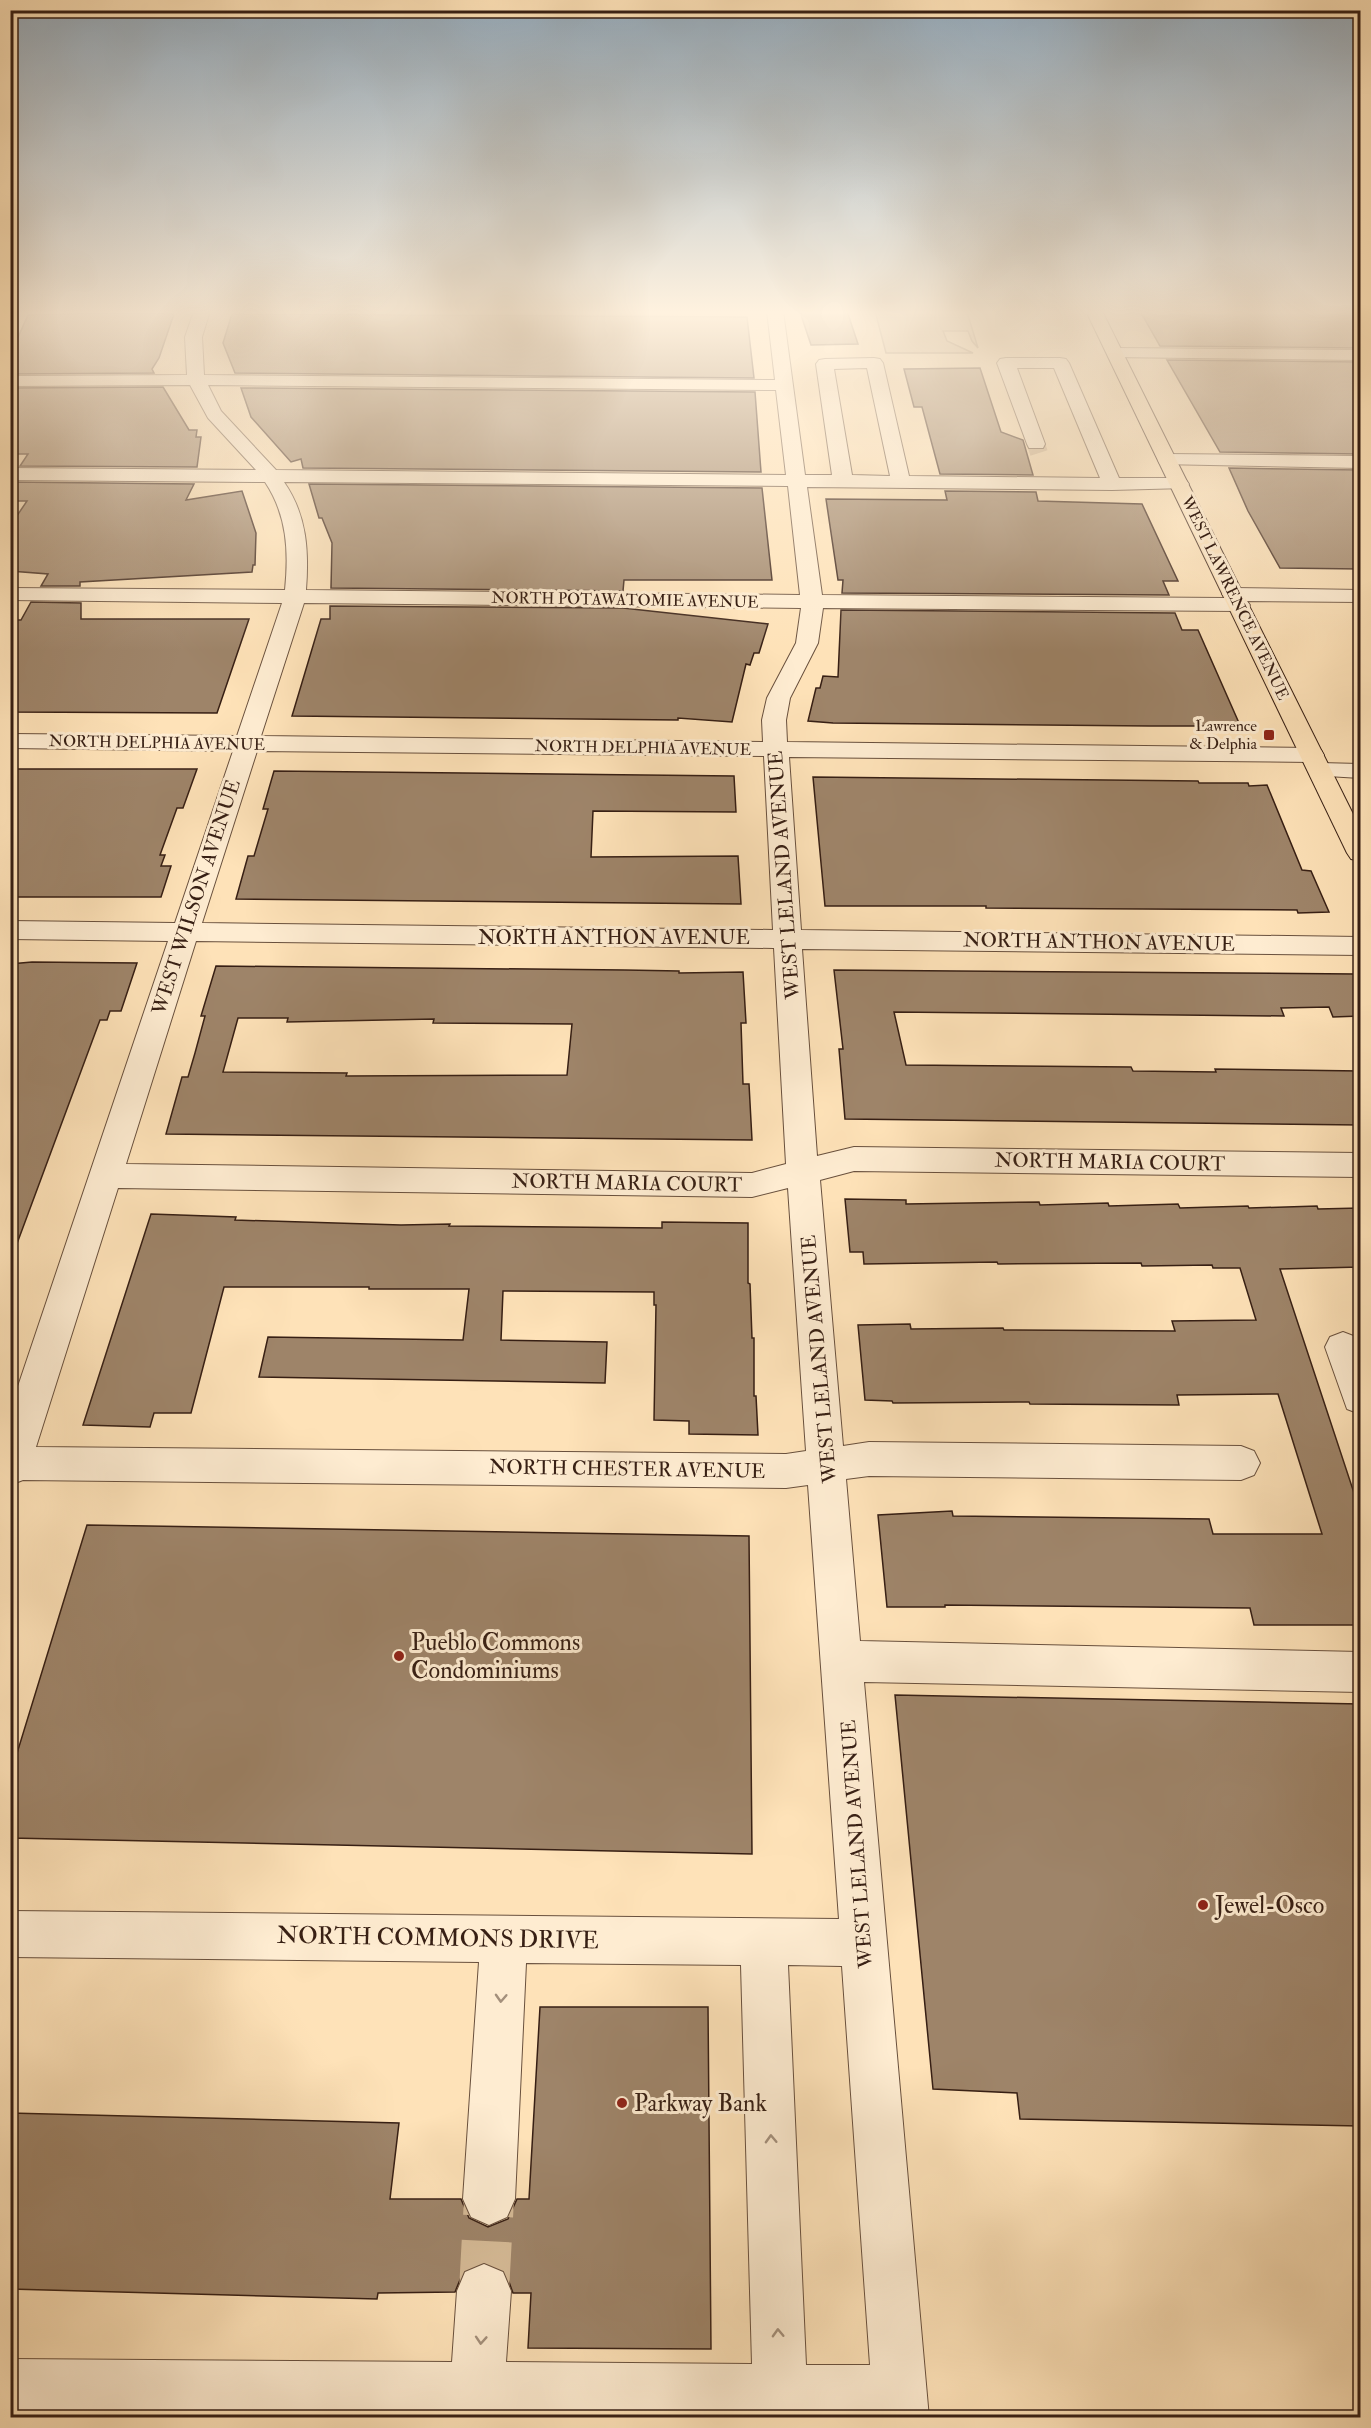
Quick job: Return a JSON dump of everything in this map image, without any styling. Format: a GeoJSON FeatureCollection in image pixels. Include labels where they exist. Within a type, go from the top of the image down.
{"type":"FeatureCollection","features":[{"type":"Feature","properties":{"kind":"main road","name":"WEST LAWRENCE AVENUE"},"geometry":{"type":"LineString","coordinates":[[1149,424],[1360,853]]}},
{"type":"Feature","properties":{"kind":"street","name":"WEST WILSON AVENUE"},"geometry":{"type":"LineString","coordinates":[[11,1466],[107,1176],[245,744],[295,597],[299,565],[296,536],[288,505],[273,477],[224,424]]}},
{"type":"Feature","properties":{"kind":"street","name":"WEST LELAND AVENUE"},"geometry":{"type":"LineString","coordinates":[[788,424],[812,602],[811,630],[805,649],[775,702],[776,749],[803,1173],[900,2405]]}},
{"type":"Feature","properties":{"kind":"street"},"geometry":{"type":"LineString","coordinates":[[834,424],[843,482]]}},
{"type":"Feature","properties":{"kind":"street"},"geometry":{"type":"LineString","coordinates":[[888,424],[901,482]]}},
{"type":"Feature","properties":{"kind":"street"},"geometry":{"type":"LineString","coordinates":[[1029,424],[1050,483]]}},
{"type":"Feature","properties":{"kind":"street"},"geometry":{"type":"LineString","coordinates":[[1086,424],[1112,484]]}},
{"type":"Feature","properties":{"kind":"street"},"geometry":{"type":"LineString","coordinates":[[1167,460],[1360,462]]}},
{"type":"Feature","properties":{"kind":"street"},"geometry":{"type":"LineString","coordinates":[[10,474],[1179,484]]}},
{"type":"Feature","properties":{"kind":"street","name":"NORTH POTAWATOMIE AVENUE"},"geometry":{"type":"LineString","coordinates":[[10,594],[812,602],[1236,600],[1360,596]]}},
{"type":"Feature","properties":{"kind":"street","name":"NORTH DELPHIA AVENUE"},"geometry":{"type":"LineString","coordinates":[[10,741],[776,749],[1316,763],[1360,771]]}},
{"type":"Feature","properties":{"kind":"street","name":"NORTH ANTHON AVENUE"},"geometry":{"type":"LineString","coordinates":[[10,930],[184,934],[788,938],[1360,946]]}},
{"type":"Feature","properties":{"kind":"street","name":"NORTH MARIA COURT"},"geometry":{"type":"LineString","coordinates":[[107,1176],[753,1185],[854,1159],[1360,1165]]}},
{"type":"Feature","properties":{"kind":"street"},"geometry":{"type":"LineString","coordinates":[[1344,1347],[1360,1398]]}},
{"type":"Feature","properties":{"kind":"street","name":"NORTH CHESTER AVENUE"},"geometry":{"type":"LineString","coordinates":[[11,1466],[786,1471],[869,1459],[1241,1463]]}},
{"type":"Feature","properties":{"kind":"street"},"geometry":{"type":"LineString","coordinates":[[843,1661],[1360,1672]]}},
{"type":"Feature","properties":{"kind":"street","name":"NORTH COMMONS DRIVE"},"geometry":{"type":"LineString","coordinates":[[10,1934],[865,1943]]}},
{"type":"Feature","properties":{"kind":"street"},"geometry":{"type":"LineString","coordinates":[[489,2199],[504,1939]]}},
{"type":"Feature","properties":{"kind":"street"},"geometry":{"type":"LineString","coordinates":[[764,1942],[780,2405]]}},
{"type":"Feature","properties":{"kind":"street"},"geometry":{"type":"LineString","coordinates":[[476,2403],[484,2291]]}},
{"type":"Feature","properties":{"kind":"street"},"geometry":{"type":"LineString","coordinates":[[10,2386],[476,2403],[900,2405]]}},
{"type":"Feature","properties":{"kind":"building"},"geometry":{"type":"Polygon","coordinates":[[[10,424],[186,424],[189,430],[197,430],[196,437],[201,437],[197,467],[20,466],[28,454],[10,454],[10,424]]]}},
{"type":"Feature","properties":{"kind":"building"},"geometry":{"type":"Polygon","coordinates":[[[257,424],[757,424],[761,472],[303,468],[301,459],[291,462],[257,424]]]}},
{"type":"Feature","properties":{"kind":"building"},"geometry":{"type":"Polygon","coordinates":[[[927,424],[998,424],[1001,432],[1023,440],[1033,475],[940,474],[927,424]]]}},
{"type":"Feature","properties":{"kind":"building"},"geometry":{"type":"Polygon","coordinates":[[[1204,424],[1360,424],[1360,454],[1220,452],[1204,424]]]}},
{"type":"Feature","properties":{"kind":"building"},"geometry":{"type":"Polygon","coordinates":[[[1229,468],[1360,470],[1360,569],[1280,568],[1248,511],[1229,468]]]}},
{"type":"Feature","properties":{"kind":"building"},"geometry":{"type":"Polygon","coordinates":[[[10,482],[194,484],[186,500],[242,491],[256,533],[255,565],[253,565],[252,572],[80,582],[80,586],[41,586],[48,574],[10,571],[10,526],[27,501],[10,501],[10,482]]]}},
{"type":"Feature","properties":{"kind":"building"},"geometry":{"type":"Polygon","coordinates":[[[309,484],[762,488],[772,580],[624,580],[623,591],[331,588],[332,543],[322,518],[319,518],[309,484]]]}},
{"type":"Feature","properties":{"kind":"building"},"geometry":{"type":"Polygon","coordinates":[[[945,491],[1036,492],[1038,501],[1142,504],[1178,581],[1163,581],[1169,595],[842,593],[843,580],[838,580],[826,499],[947,500],[945,491]]]}},
{"type":"Feature","properties":{"kind":"building"},"geometry":{"type":"Polygon","coordinates":[[[31,602],[81,603],[81,619],[249,619],[217,713],[10,712],[10,620],[21,620],[31,602]]]}},
{"type":"Feature","properties":{"kind":"building"},"geometry":{"type":"Polygon","coordinates":[[[330,606],[623,608],[768,624],[759,653],[754,653],[750,665],[746,664],[732,722],[678,718],[678,720],[292,716],[321,619],[330,619],[330,606]]]}},
{"type":"Feature","properties":{"kind":"building"},"geometry":{"type":"Polygon","coordinates":[[[841,610],[1175,613],[1182,630],[1198,630],[1239,723],[1222,723],[1224,726],[1150,726],[808,721],[816,688],[820,688],[823,676],[838,677],[841,610]]]}},
{"type":"Feature","properties":{"kind":"building"},"geometry":{"type":"Polygon","coordinates":[[[10,769],[197,769],[183,808],[177,808],[160,855],[165,855],[161,866],[171,866],[161,897],[10,897],[10,769]]]}},
{"type":"Feature","properties":{"kind":"building"},"geometry":{"type":"Polygon","coordinates":[[[274,771],[734,776],[736,812],[593,811],[591,857],[738,856],[741,904],[236,899],[248,856],[254,856],[268,809],[263,809],[274,771]]]}},
{"type":"Feature","properties":{"kind":"building"},"geometry":{"type":"Polygon","coordinates":[[[813,777],[1198,781],[1199,783],[1248,783],[1249,786],[1267,785],[1302,870],[1311,871],[1329,912],[986,908],[986,906],[825,906],[813,777]]]}},
{"type":"Feature","properties":{"kind":"building"},"geometry":{"type":"Polygon","coordinates":[[[32,962],[137,963],[121,1011],[110,1011],[107,1020],[100,1020],[12,1257],[10,964],[32,962]]]}},
{"type":"Feature","properties":{"kind":"building"},"geometry":{"type":"Polygon","coordinates":[[[216,966],[743,972],[746,1023],[741,1023],[743,1084],[749,1084],[752,1140],[166,1134],[182,1077],[188,1077],[205,1016],[201,1016],[216,966]],[[238,1018],[223,1072],[347,1073],[346,1076],[567,1075],[572,1024],[433,1023],[434,1019],[287,1022],[288,1018],[238,1018]]]}},
{"type":"Feature","properties":{"kind":"building"},"geometry":{"type":"Polygon","coordinates":[[[834,970],[1355,974],[1360,986],[1360,1016],[1333,1017],[1329,1007],[1281,1008],[1284,1016],[894,1012],[906,1065],[1131,1067],[1133,1071],[1216,1072],[1215,1069],[1360,1071],[1360,1125],[845,1119],[839,1049],[843,1049],[834,970]]]}},
{"type":"Feature","properties":{"kind":"building"},"geometry":{"type":"Polygon","coordinates":[[[845,1199],[906,1200],[906,1204],[1039,1202],[1040,1205],[1108,1203],[1109,1206],[1178,1204],[1180,1208],[1317,1206],[1318,1209],[1360,1208],[1360,1267],[1280,1269],[1360,1511],[1360,1625],[1254,1625],[1250,1608],[945,1605],[945,1607],[887,1607],[878,1515],[952,1511],[953,1516],[1209,1519],[1213,1534],[1322,1534],[1278,1394],[1177,1395],[1179,1405],[1030,1404],[1029,1402],[893,1403],[892,1401],[865,1400],[858,1325],[910,1324],[911,1329],[1175,1331],[1172,1321],[1256,1320],[1240,1268],[1213,1268],[1212,1265],[1142,1266],[1141,1263],[864,1264],[863,1252],[850,1252],[845,1199]]]}},
{"type":"Feature","properties":{"kind":"building"},"geometry":{"type":"Polygon","coordinates":[[[151,1214],[236,1217],[235,1220],[401,1225],[450,1224],[449,1226],[662,1228],[662,1222],[748,1223],[748,1283],[750,1284],[752,1338],[754,1338],[754,1396],[756,1396],[758,1435],[689,1434],[689,1421],[654,1420],[656,1305],[654,1305],[654,1292],[503,1291],[501,1340],[607,1342],[605,1383],[259,1377],[268,1337],[463,1340],[469,1289],[369,1289],[369,1287],[224,1287],[191,1413],[154,1413],[150,1427],[83,1425],[151,1214]]]}},
{"type":"Feature","properties":{"kind":"building","name":"Pueblo Commons Condominiums"},"geometry":{"type":"Polygon","coordinates":[[[87,1525],[749,1536],[752,1854],[10,1838],[10,1776],[87,1525]]]}},
{"type":"Feature","properties":{"kind":"building"},"geometry":{"type":"Polygon","coordinates":[[[895,1695],[1360,1704],[1360,2126],[1020,2119],[1017,2093],[933,2089],[895,1695]]]}},
{"type":"Feature","properties":{"kind":"building"},"geometry":{"type":"Polygon","coordinates":[[[540,2007],[708,2007],[711,2349],[528,2348],[531,2293],[513,2293],[505,2271],[485,2262],[464,2270],[455,2292],[378,2293],[377,2299],[10,2289],[10,2113],[399,2123],[390,2199],[461,2199],[469,2218],[488,2227],[508,2219],[517,2199],[529,2199],[540,2007]]]}},
{"type":"Feature","properties":{"kind":"tunnel"},"geometry":{"type":"LineString","coordinates":[[1036,444],[1039,453]]}},
{"type":"Feature","properties":{"kind":"tunnel"},"geometry":{"type":"LineString","coordinates":[[484,2291],[489,2199]]}},
{"type":"Feature","properties":{"kind":"place","name":"Lawrence & Delphia"},"geometry":{"type":"Point","coordinates":[1269,735]}},
{"type":"Feature","properties":{"kind":"place","name":"Pueblo Commons Condominiums"},"geometry":{"type":"Point","coordinates":[399,1656]}},
{"type":"Feature","properties":{"kind":"place","name":"Jewel-Osco"},"geometry":{"type":"Point","coordinates":[1203,1905]}},
{"type":"Feature","properties":{"kind":"place","name":"Parkway Bank"},"geometry":{"type":"Point","coordinates":[622,2103]}}]}
